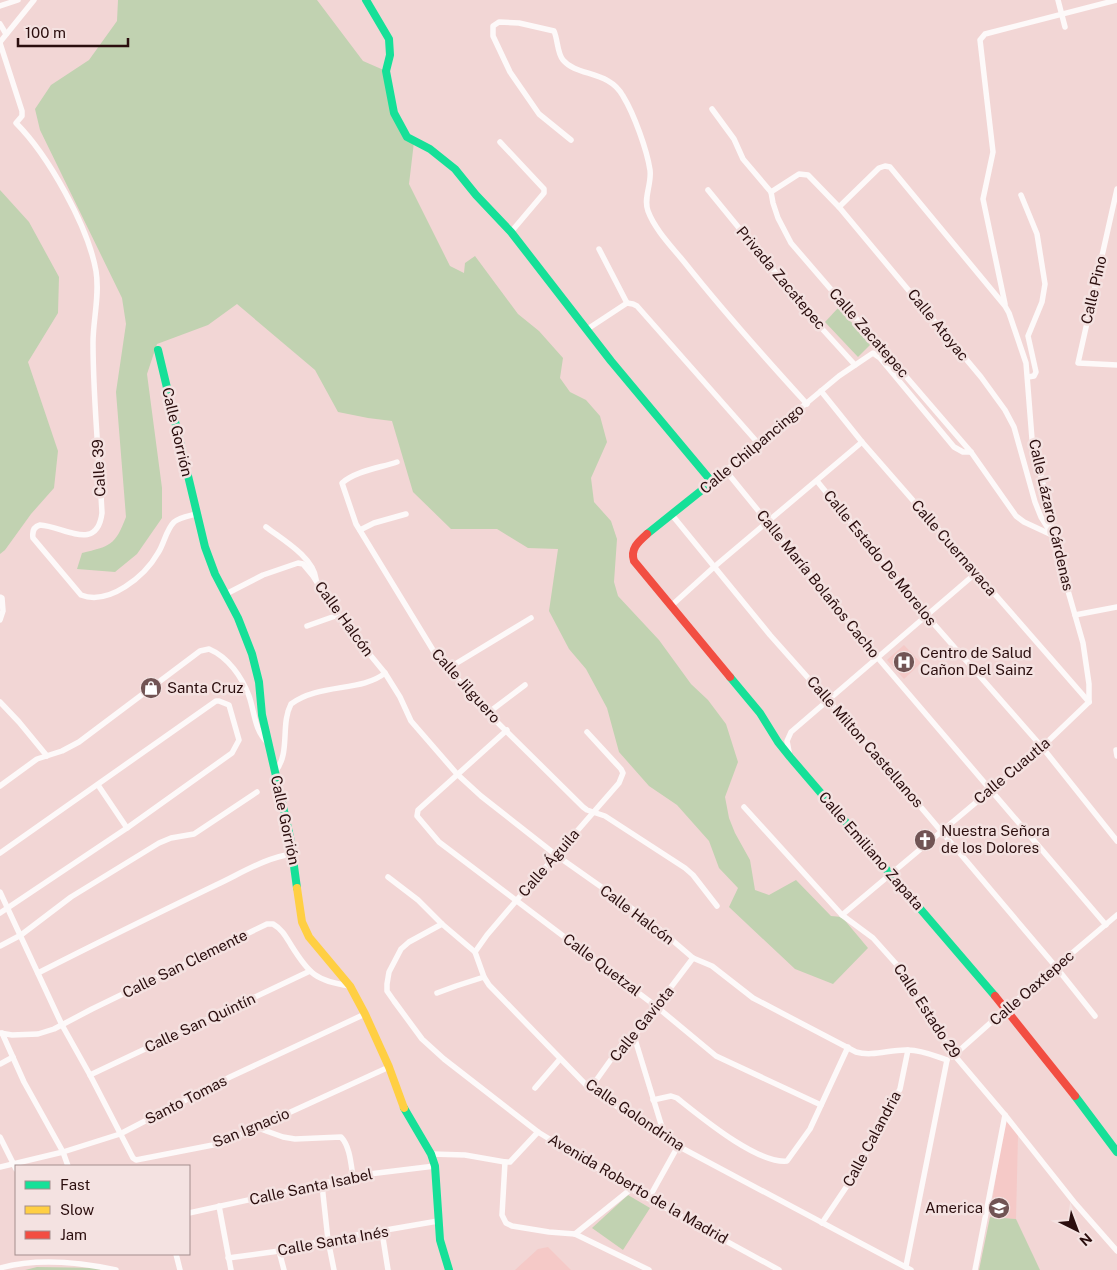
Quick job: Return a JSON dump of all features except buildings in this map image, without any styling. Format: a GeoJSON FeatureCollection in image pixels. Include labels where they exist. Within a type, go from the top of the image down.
{"type":"FeatureCollection","features":[{"type":"Feature","properties":{"kind":"street"},"geometry":{"type":"LineString","coordinates":[[0,6],[18,0]]}},
{"type":"Feature","properties":{"kind":"street"},"geometry":{"type":"LineString","coordinates":[[0,43],[34,0]]}},
{"type":"Feature","properties":{"kind":"street"},"geometry":{"type":"LineString","coordinates":[[366,0],[388,39],[390,56],[386,71],[394,114],[401,128],[408,137],[444,159],[455,169],[476,195],[511,232],[586,330],[712,482]]}},
{"type":"Feature","properties":{"kind":"street"},"geometry":{"type":"LineString","coordinates":[[1058,0],[1065,27]]}},
{"type":"Feature","properties":{"kind":"street"},"geometry":{"type":"LineString","coordinates":[[1005,306],[984,199],[993,152],[980,40],[985,34],[1117,0]]}},
{"type":"Feature","properties":{"kind":"street"},"geometry":{"type":"LineString","coordinates":[[571,140],[538,114],[510,72],[493,36],[493,26],[499,22],[554,31],[563,60],[573,67],[612,83],[623,94],[636,121],[650,171],[646,204],[650,216],[721,308],[806,404]]}},
{"type":"Feature","properties":{"kind":"street"},"geometry":{"type":"LineString","coordinates":[[0,24],[6,34]]}},
{"type":"Feature","properties":{"kind":"street","name":"Calle 39"},"geometry":{"type":"LineString","coordinates":[[0,43],[22,111],[22,116],[16,122],[38,149],[74,211],[83,229],[96,272],[93,342],[101,524],[96,530],[86,535],[76,535],[40,525],[34,528],[33,538],[81,595],[89,598],[98,598],[122,589],[136,579],[159,552],[168,530],[174,522],[180,518],[196,514]]}},
{"type":"Feature","properties":{"kind":"street","name":"Calle Zacatepec"},"geometry":{"type":"LineString","coordinates":[[712,110],[734,139],[744,159],[771,192],[778,218],[791,243],[971,452],[1016,516],[1024,522],[1052,534]]}},
{"type":"Feature","properties":{"kind":"street"},"geometry":{"type":"LineString","coordinates":[[500,142],[544,189],[544,193],[511,232]]}},
{"type":"Feature","properties":{"kind":"street","name":"Calle Lázaro Cárdenas"},"geometry":{"type":"LineString","coordinates":[[839,207],[879,168],[890,167],[1005,306],[1015,328],[1026,362],[1032,439],[1049,509],[1052,534],[1083,643],[1089,684],[1089,702]]}},
{"type":"Feature","properties":{"kind":"street","name":"Calle Atoyac"},"geometry":{"type":"LineString","coordinates":[[771,192],[798,174],[804,173],[814,180],[839,207],[981,377],[1005,410],[1014,427],[1035,502],[1052,534]]}},
{"type":"Feature","properties":{"kind":"street","name":"Calle Pino"},"geometry":{"type":"LineString","coordinates":[[1117,188],[1078,363],[1117,365]]}},
{"type":"Feature","properties":{"kind":"street","name":"Privada Zacatepec"},"geometry":{"type":"LineString","coordinates":[[708,190],[810,314],[855,365]]}},
{"type":"Feature","properties":{"kind":"street"},"geometry":{"type":"LineString","coordinates":[[1021,195],[1037,234],[1045,284],[1042,302],[1028,336],[1036,372],[1034,376],[1028,377]]}},
{"type":"Feature","properties":{"kind":"street"},"geometry":{"type":"LineString","coordinates":[[599,248],[627,303]]}},
{"type":"Feature","properties":{"kind":"street"},"geometry":{"type":"LineString","coordinates":[[586,330],[627,303],[637,306],[758,443]]}},
{"type":"Feature","properties":{"kind":"street","name":"Calle Gorrión"},"geometry":{"type":"LineString","coordinates":[[158,350],[196,514],[215,574],[241,624],[252,654],[262,715],[293,854],[302,922],[309,938],[350,986],[389,1067],[404,1109],[431,1154],[435,1166],[438,1221],[443,1254],[449,1270]]}},
{"type":"Feature","properties":{"kind":"street","name":"Calle Chilpancingo"},"geometry":{"type":"LineString","coordinates":[[634,548],[637,542],[758,443],[855,365],[873,353],[880,358],[954,447],[963,452],[971,452]]}},
{"type":"Feature","properties":{"kind":"street","name":"Calle Cuernavaca"},"geometry":{"type":"LineString","coordinates":[[821,392],[862,442],[1089,702]]}},
{"type":"Feature","properties":{"kind":"street"},"geometry":{"type":"LineString","coordinates":[[671,606],[714,567],[862,442]]}},
{"type":"Feature","properties":{"kind":"street","name":"Calle Jilguero"},"geometry":{"type":"LineString","coordinates":[[397,462],[360,473],[347,478],[342,483],[356,524],[436,655],[488,713],[583,807],[605,816],[685,868],[693,875],[717,906]]}},
{"type":"Feature","properties":{"kind":"street","name":"Calle María Bolaños Cacho"},"geometry":{"type":"LineString","coordinates":[[726,471],[878,658],[989,790],[1106,924]]}},
{"type":"Feature","properties":{"kind":"street","name":"Calle Estado De Morelos"},"geometry":{"type":"LineString","coordinates":[[817,481],[926,615],[1042,746],[1117,841]]}},
{"type":"Feature","properties":{"kind":"street"},"geometry":{"type":"LineString","coordinates":[[360,530],[374,522],[406,514]]}},
{"type":"Feature","properties":{"kind":"street","name":"Calle Milton Castellanos"},"geometry":{"type":"LineString","coordinates":[[672,515],[770,635],[828,699],[942,832],[1095,1016]]}},
{"type":"Feature","properties":{"kind":"street"},"geometry":{"type":"LineString","coordinates":[[266,527],[306,559],[315,571],[316,581]]}},
{"type":"Feature","properties":{"kind":"street","name":"Calle Emiliano Zapata"},"geometry":{"type":"LineString","coordinates":[[634,548],[632,554],[634,561],[760,712],[778,742],[1006,1008],[1062,1078],[1117,1152]]}},
{"type":"Feature","properties":{"kind":"street","name":"Calle Halcón"},"geometry":{"type":"LineString","coordinates":[[226,594],[262,575],[298,563],[303,564],[338,615],[385,673],[400,697],[411,721],[457,774],[481,796],[556,855],[651,922],[693,958],[712,966],[753,998],[856,1052],[866,1054],[908,1050],[948,1060]]}},
{"type":"Feature","properties":{"kind":"street"},"geometry":{"type":"LineString","coordinates":[[790,757],[788,736],[828,699],[976,573]]}},
{"type":"Feature","properties":{"kind":"street"},"geometry":{"type":"LineString","coordinates":[[0,597],[2,598],[3,611],[0,620]]}},
{"type":"Feature","properties":{"kind":"street"},"geometry":{"type":"LineString","coordinates":[[1075,615],[1117,606]]}},
{"type":"Feature","properties":{"kind":"street"},"geometry":{"type":"LineString","coordinates":[[307,626],[338,615]]}},
{"type":"Feature","properties":{"kind":"street"},"geometry":{"type":"LineString","coordinates":[[447,669],[531,618]]}},
{"type":"Feature","properties":{"kind":"street"},"geometry":{"type":"LineString","coordinates":[[1,783],[37,759],[62,751],[79,742],[200,651],[209,649],[224,658],[244,683],[258,728],[262,737],[268,743]]}},
{"type":"Feature","properties":{"kind":"street","name":"Calle Halcón"},"geometry":{"type":"LineString","coordinates":[[275,772],[281,763],[284,751],[285,721],[291,704],[310,693],[371,681],[385,673]]}},
{"type":"Feature","properties":{"kind":"street"},"geometry":{"type":"LineString","coordinates":[[488,713],[525,685]]}},
{"type":"Feature","properties":{"kind":"street"},"geometry":{"type":"LineString","coordinates":[[0,852],[216,701],[229,705],[239,740],[232,753],[127,828],[0,913]]}},
{"type":"Feature","properties":{"kind":"street"},"geometry":{"type":"LineString","coordinates":[[0,702],[47,756]]}},
{"type":"Feature","properties":{"kind":"street","name":"Calle Cuautla"},"geometry":{"type":"LineString","coordinates":[[842,915],[1042,746],[1089,702]]}},
{"type":"Feature","properties":{"kind":"street"},"geometry":{"type":"LineString","coordinates":[[457,774],[507,730]]}},
{"type":"Feature","properties":{"kind":"street","name":"Calle Águila"},"geometry":{"type":"LineString","coordinates":[[475,952],[487,935],[619,783],[623,773],[587,732]]}},
{"type":"Feature","properties":{"kind":"street","name":"Calle Quetzal"},"geometry":{"type":"LineString","coordinates":[[457,774],[417,812],[417,816],[439,842],[657,1007],[716,1056],[821,1105]]}},
{"type":"Feature","properties":{"kind":"street"},"geometry":{"type":"LineString","coordinates":[[98,785],[127,828]]}},
{"type":"Feature","properties":{"kind":"street"},"geometry":{"type":"LineString","coordinates":[[0,946],[21,935],[72,897],[159,843],[171,838],[194,834],[257,792]]}},
{"type":"Feature","properties":{"kind":"street","name":"Calle Estado 29"},"geometry":{"type":"LineString","coordinates":[[744,807],[842,915],[873,938],[898,966],[918,1001],[955,1056],[1074,1202],[1117,1251]]}},
{"type":"Feature","properties":{"kind":"street"},"geometry":{"type":"LineString","coordinates":[[38,973],[246,871],[281,855],[293,854]]}},
{"type":"Feature","properties":{"kind":"street","name":"Calle Golondrina"},"geometry":{"type":"LineString","coordinates":[[388,878],[418,900],[442,924],[475,952],[489,985],[590,1089],[678,1146],[908,1268]]}},
{"type":"Feature","properties":{"kind":"street","name":"San Ignacio"},"geometry":{"type":"LineString","coordinates":[[0,892],[62,1026],[90,1075],[132,1158],[140,1160],[223,1143],[389,1067]]}},
{"type":"Feature","properties":{"kind":"street","name":"Calle Oaxtepec"},"geometry":{"type":"LineString","coordinates":[[948,1060],[955,1056],[1006,1008],[1117,915]]}},
{"type":"Feature","properties":{"kind":"street","name":"Calle San Clemente"},"geometry":{"type":"LineString","coordinates":[[1,1033],[12,1035],[38,1034],[62,1026],[92,1009],[267,924],[273,924],[282,930],[298,958],[319,978],[329,983],[350,986]]}},
{"type":"Feature","properties":{"kind":"street","name":"Avenida Roberto de la Madrid"},"geometry":{"type":"LineString","coordinates":[[442,924],[409,942],[401,950],[389,972],[387,991],[422,1039],[444,1059],[538,1132],[631,1189],[779,1270]]}},
{"type":"Feature","properties":{"kind":"street","name":"Calle Gaviota"},"geometry":{"type":"LineString","coordinates":[[590,1089],[622,1044],[634,1036],[693,958]]}},
{"type":"Feature","properties":{"kind":"street","name":"Calle San Quintín"},"geometry":{"type":"LineString","coordinates":[[90,1075],[310,971]]}},
{"type":"Feature","properties":{"kind":"street"},"geometry":{"type":"LineString","coordinates":[[438,993],[484,977]]}},
{"type":"Feature","properties":{"kind":"street","name":"Santo Tomas"},"geometry":{"type":"LineString","coordinates":[[21,1165],[120,1134],[230,1077],[365,1014]]}},
{"type":"Feature","properties":{"kind":"street"},"geometry":{"type":"LineString","coordinates":[[1,1033],[68,1165]]}},
{"type":"Feature","properties":{"kind":"street"},"geometry":{"type":"LineString","coordinates":[[634,1036],[665,1137]]}},
{"type":"Feature","properties":{"kind":"street"},"geometry":{"type":"LineString","coordinates":[[653,1100],[671,1096],[677,1098],[728,1136],[758,1153],[775,1160],[787,1161],[810,1129],[848,1047]]}},
{"type":"Feature","properties":{"kind":"street","name":"Calle Calandria"},"geometry":{"type":"LineString","coordinates":[[822,1223],[853,1177],[900,1089],[908,1050]]}},
{"type":"Feature","properties":{"kind":"street"},"geometry":{"type":"LineString","coordinates":[[0,1064],[13,1057]]}},
{"type":"Feature","properties":{"kind":"street"},"geometry":{"type":"LineString","coordinates":[[535,1088],[560,1059]]}},
{"type":"Feature","properties":{"kind":"street"},"geometry":{"type":"LineString","coordinates":[[908,1268],[948,1060]]}},
{"type":"Feature","properties":{"kind":"street"},"geometry":{"type":"LineString","coordinates":[[975,1270],[1005,1115]]}},
{"type":"Feature","properties":{"kind":"street"},"geometry":{"type":"LineString","coordinates":[[258,1128],[283,1137],[295,1139],[341,1136],[349,1153],[353,1178]]}},
{"type":"Feature","properties":{"kind":"street"},"geometry":{"type":"LineString","coordinates":[[431,1154],[464,1155],[505,1162],[513,1159],[538,1132]]}},
{"type":"Feature","properties":{"kind":"street"},"geometry":{"type":"LineString","coordinates":[[0,1137],[15,1167]]}},
{"type":"Feature","properties":{"kind":"street"},"geometry":{"type":"LineString","coordinates":[[649,1198],[678,1146]]}},
{"type":"Feature","properties":{"kind":"street"},"geometry":{"type":"LineString","coordinates":[[505,1162],[502,1215],[506,1223],[512,1226],[574,1234],[648,1270]]}},
{"type":"Feature","properties":{"kind":"street","name":"Calle Santa Isabel"},"geometry":{"type":"LineString","coordinates":[[190,1214],[353,1178],[435,1166]]}},
{"type":"Feature","properties":{"kind":"street","name":"Santo Tomas"},"geometry":{"type":"LineString","coordinates":[[0,1167],[15,1167]]}},
{"type":"Feature","properties":{"kind":"street"},"geometry":{"type":"LineString","coordinates":[[322,1185],[328,1240],[334,1270]]}},
{"type":"Feature","properties":{"kind":"street"},"geometry":{"type":"LineString","coordinates":[[574,1234],[631,1189]]}},
{"type":"Feature","properties":{"kind":"street"},"geometry":{"type":"LineString","coordinates":[[219,1206],[231,1270]]}},
{"type":"Feature","properties":{"kind":"street","name":"Calle Santa Inés"},"geometry":{"type":"LineString","coordinates":[[228,1258],[279,1251],[328,1240],[438,1221]]}},
{"type":"Feature","properties":{"kind":"street"},"geometry":{"type":"LineString","coordinates":[[382,1232],[388,1270]]}},
{"type":"Feature","properties":{"kind":"street"},"geometry":{"type":"LineString","coordinates":[[279,1251],[284,1270]]}},
{"type":"Feature","properties":{"kind":"street"},"geometry":{"type":"LineString","coordinates":[[176,1255],[180,1270]]}},
{"type":"Feature","properties":{"kind":"street"},"geometry":{"type":"LineString","coordinates":[[0,1268],[50,1262],[116,1270]]}},
{"type":"Feature","properties":{"kind":"shaded area","name":"Centro de Salud Cañon Del Sainz"},"geometry":{"type":"Polygon","coordinates":[[[904,645],[921,663],[904,679],[887,660],[904,645]]]}},
{"type":"Feature","properties":{"kind":"shaded area"},"geometry":{"type":"Polygon","coordinates":[[[1005,1114],[1018,1135],[1016,1219],[990,1217],[1005,1114]]]}},
{"type":"Feature","properties":{"kind":"shaded area"},"geometry":{"type":"Polygon","coordinates":[[[548,1247],[571,1270],[515,1270],[538,1249],[548,1247]]]}},
{"type":"Feature","properties":{"kind":"green space"},"geometry":{"type":"Polygon","coordinates":[[[118,0],[317,0],[363,61],[386,71],[394,114],[414,142],[409,184],[450,266],[464,273],[465,263],[475,256],[518,314],[539,331],[563,358],[560,378],[570,392],[586,400],[600,416],[607,442],[591,478],[594,502],[611,521],[617,539],[614,582],[618,596],[659,640],[691,684],[708,700],[726,724],[738,762],[725,797],[729,818],[750,860],[755,890],[769,895],[796,880],[831,916],[842,917],[868,948],[833,984],[795,969],[729,907],[738,888],[719,868],[709,841],[677,805],[649,786],[619,752],[607,708],[586,669],[569,649],[549,611],[558,549],[528,548],[497,529],[451,529],[413,492],[392,421],[338,412],[315,370],[237,304],[208,325],[157,344],[147,374],[162,488],[162,518],[137,554],[115,572],[77,569],[82,553],[105,546],[115,539],[126,517],[116,392],[126,324],[122,298],[40,130],[35,109],[51,85],[89,60],[117,21],[118,0]]]}},
{"type":"Feature","properties":{"kind":"green space"},"geometry":{"type":"Polygon","coordinates":[[[0,190],[29,222],[59,277],[58,313],[28,362],[58,451],[54,488],[0,554],[0,190]]]}},
{"type":"Feature","properties":{"kind":"green space"},"geometry":{"type":"Polygon","coordinates":[[[839,307],[870,345],[858,357],[825,322],[839,307]]]}},
{"type":"Feature","properties":{"kind":"green space"},"geometry":{"type":"Polygon","coordinates":[[[628,1195],[650,1208],[623,1250],[592,1228],[628,1195]]]}},
{"type":"Feature","properties":{"kind":"green space"},"geometry":{"type":"Polygon","coordinates":[[[990,1217],[1016,1219],[1040,1270],[979,1270],[990,1217]]]}},
{"type":"Feature","properties":{"kind":"green space"},"geometry":{"type":"Polygon","coordinates":[[[37,1267],[100,1268],[100,1270],[25,1270],[37,1267]]]}},
{"type":"Feature","properties":{"kind":"traffic: fast"},"geometry":{"type":"LineString","coordinates":[[366,0],[389,39],[390,55],[386,71],[394,113],[407,137],[430,149],[455,169],[476,195],[511,232],[611,361],[712,482],[647,534]]}},
{"type":"Feature","properties":{"kind":"traffic: fast"},"geometry":{"type":"LineString","coordinates":[[158,350],[205,547],[215,574],[238,618],[252,654],[259,682],[262,715],[290,837],[297,888]]}},
{"type":"Feature","properties":{"kind":"traffic: fast"},"geometry":{"type":"LineString","coordinates":[[730,677],[760,713],[790,757],[995,996]]}},
{"type":"Feature","properties":{"kind":"traffic: fast"},"geometry":{"type":"LineString","coordinates":[[1075,1096],[1117,1152]]}},
{"type":"Feature","properties":{"kind":"traffic: fast"},"geometry":{"type":"LineString","coordinates":[[404,1108],[431,1154],[435,1166],[440,1240],[449,1270]]}},
{"type":"Feature","properties":{"kind":"traffic: slow"},"geometry":{"type":"LineString","coordinates":[[297,888],[302,922],[309,937],[350,986],[389,1067],[404,1108]]}},
{"type":"Feature","properties":{"kind":"traffic: jam"},"geometry":{"type":"LineString","coordinates":[[647,534],[634,549],[634,561],[730,677]]}},
{"type":"Feature","properties":{"kind":"traffic: jam"},"geometry":{"type":"LineString","coordinates":[[995,996],[1075,1096]]}},
{"type":"Feature","properties":{"kind":"place","name":"Centro de Salud Cañon Del Sainz"},"geometry":{"type":"Point","coordinates":[904,662]}},
{"type":"Feature","properties":{"kind":"place","name":"Santa Cruz"},"geometry":{"type":"Point","coordinates":[151,688]}},
{"type":"Feature","properties":{"kind":"place","name":"Nuestra Señora de los Dolores"},"geometry":{"type":"Point","coordinates":[925,840]}},
{"type":"Feature","properties":{"kind":"place","name":"America"},"geometry":{"type":"Point","coordinates":[999,1208]}}]}
